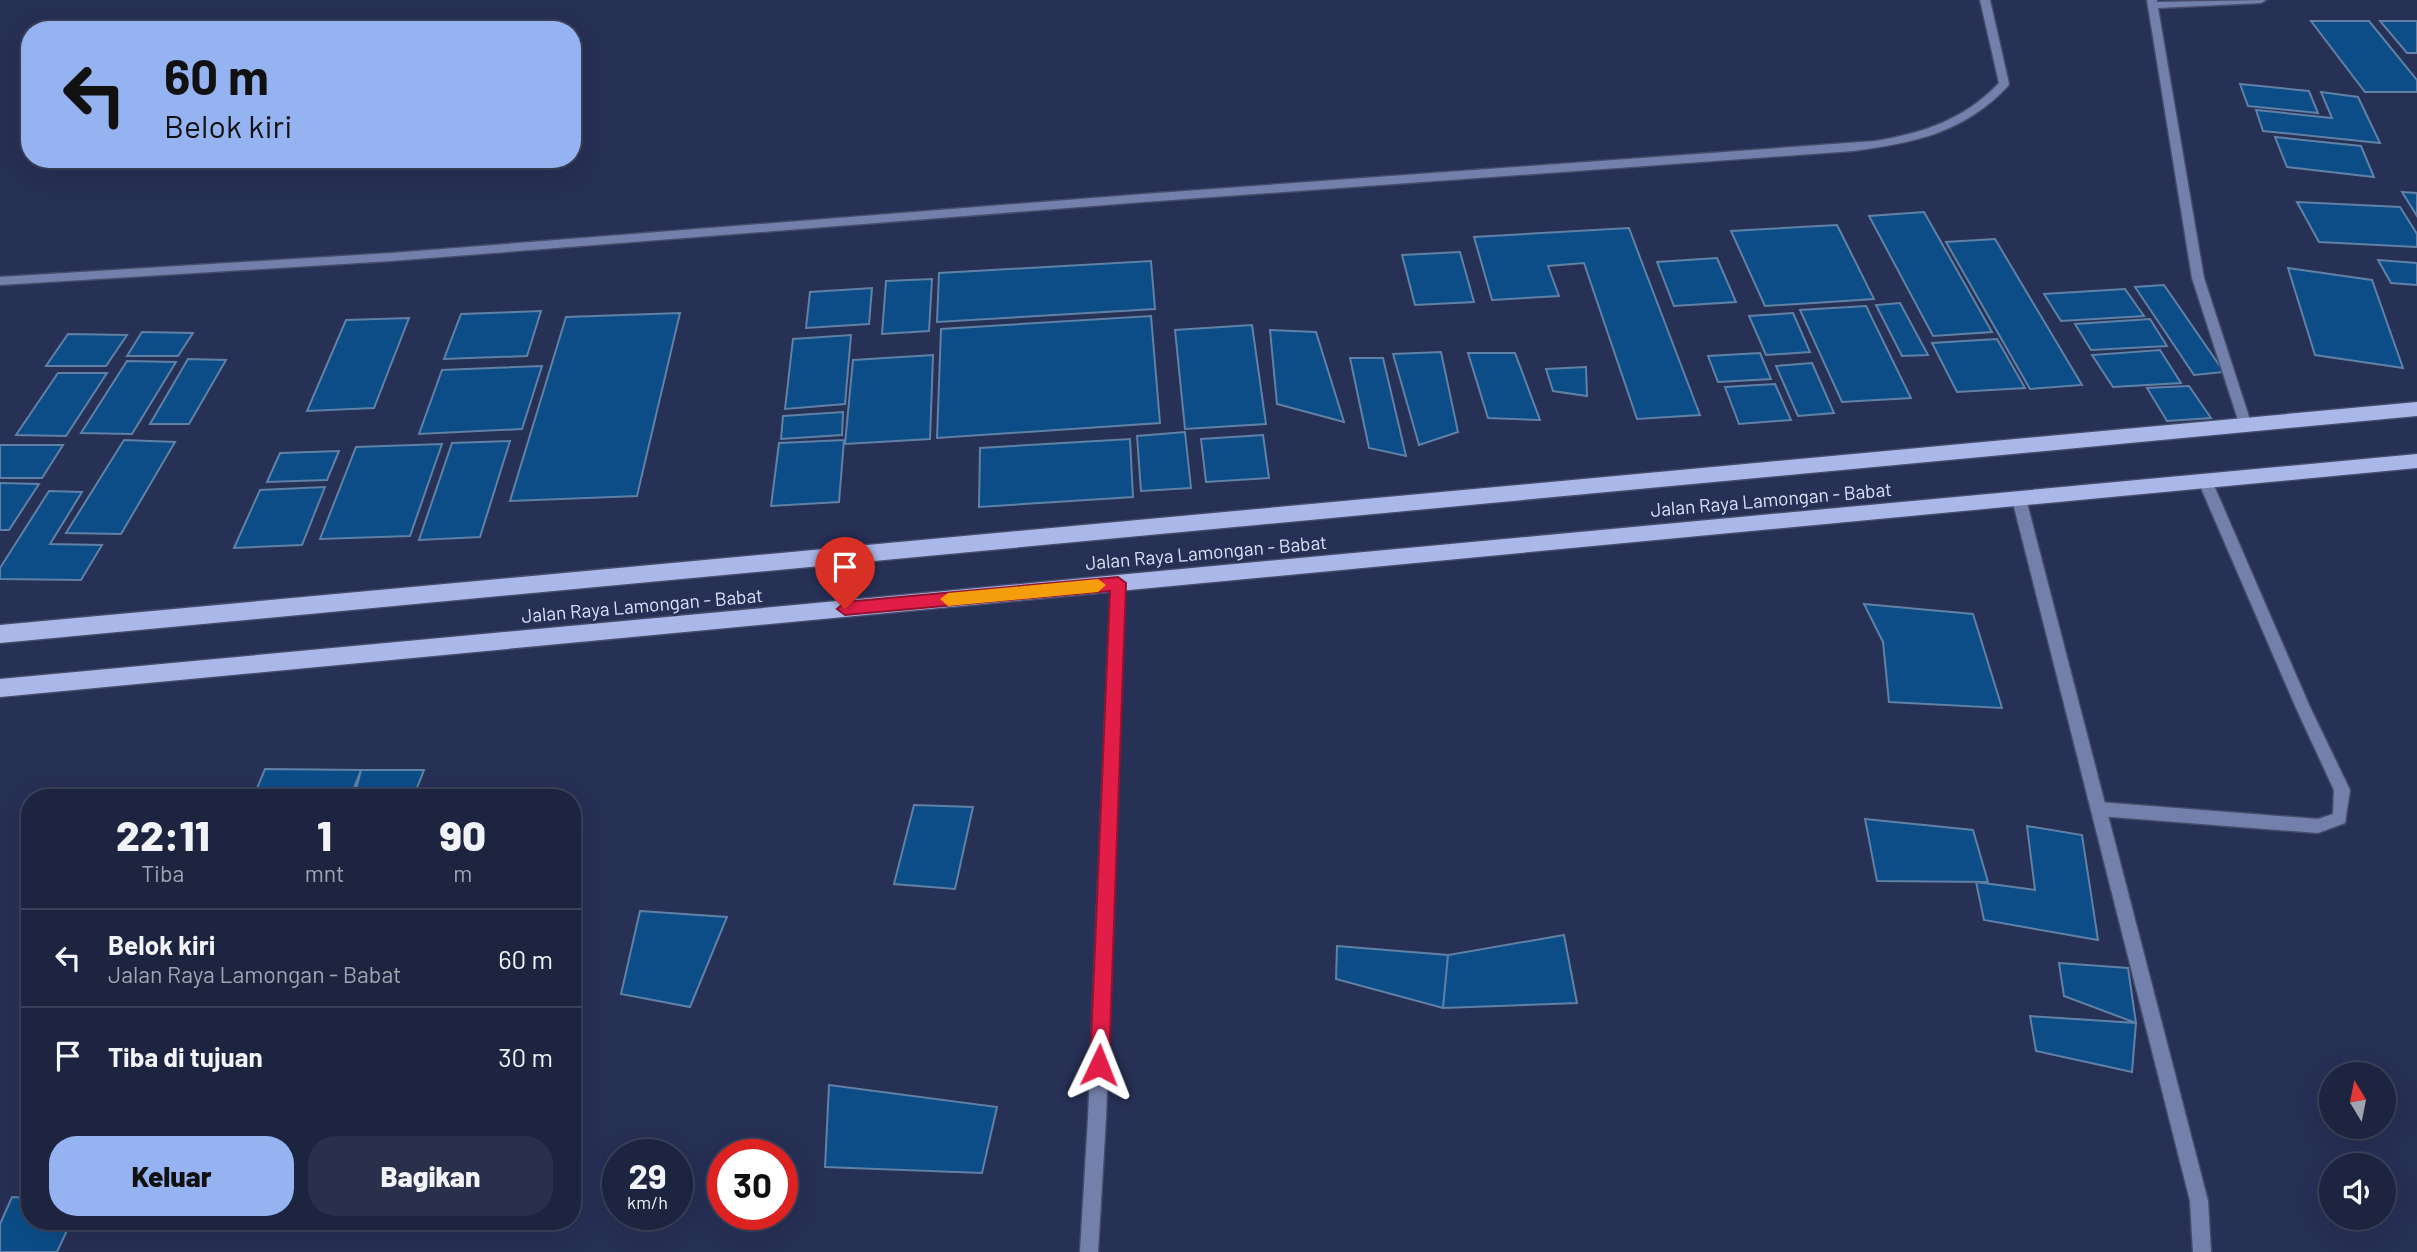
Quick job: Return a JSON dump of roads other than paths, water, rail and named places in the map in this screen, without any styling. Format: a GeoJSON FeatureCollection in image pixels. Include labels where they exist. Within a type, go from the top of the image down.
{"type":"FeatureCollection","features":[{"type":"Feature","properties":{"kind":"highway","name":"Jalan Raya Lamongan - Babat"},"geometry":{"type":"LineString","coordinates":[[0,634],[2417,409]]}},
{"type":"Feature","properties":{"kind":"highway","name":"Jalan Raya Lamongan - Babat"},"geometry":{"type":"LineString","coordinates":[[0,688],[2417,461]]}},
{"type":"Feature","properties":{"kind":"street"},"geometry":{"type":"LineString","coordinates":[[0,281],[709,234],[1144,198],[1840,149],[1906,141],[1971,116],[1990,101],[2004,84],[1985,0]]}},
{"type":"Feature","properties":{"kind":"street"},"geometry":{"type":"LineString","coordinates":[[2245,423],[2198,278],[2152,3],[2261,0]]}},
{"type":"Feature","properties":{"kind":"street"},"geometry":{"type":"LineString","coordinates":[[2099,809],[2318,826],[2340,818],[2342,790],[2303,708],[2206,481]]}},
{"type":"Feature","properties":{"kind":"street"},"geometry":{"type":"LineString","coordinates":[[2019,499],[2199,1200],[2202,1252]]}},
{"type":"Feature","properties":{"kind":"street"},"geometry":{"type":"LineString","coordinates":[[1089,1252],[1097,1118],[1118,583]]}}]}
